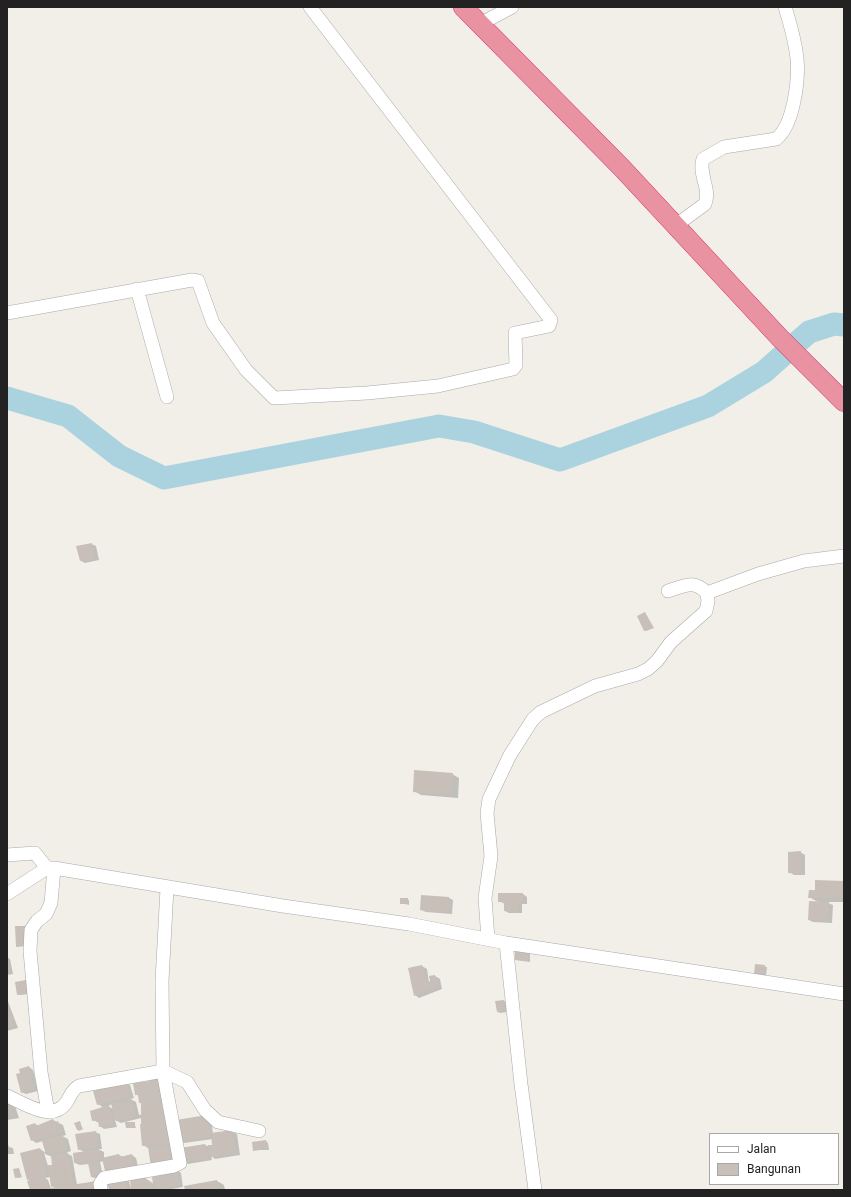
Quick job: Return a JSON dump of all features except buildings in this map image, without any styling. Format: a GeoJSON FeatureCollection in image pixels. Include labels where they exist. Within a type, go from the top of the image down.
{"type":"FeatureCollection","features":[{"type":"Feature","properties":{"kind":"highway"},"geometry":{"type":"LineString","coordinates":[[463,7],[622,168],[780,338],[844,402]]}},
{"type":"Feature","properties":{"kind":"street"},"geometry":{"type":"LineString","coordinates":[[7,313],[192,280],[198,281],[213,322],[227,344],[268,394],[274,398],[281,399],[438,386],[508,372],[513,369],[516,365],[515,333],[549,326],[551,323],[549,317],[310,7]]}},
{"type":"Feature","properties":{"kind":"street"},"geometry":{"type":"LineString","coordinates":[[480,24],[512,7]]}},
{"type":"Feature","properties":{"kind":"street"},"geometry":{"type":"LineString","coordinates":[[675,226],[706,204],[707,190],[701,166],[703,159],[724,147],[776,139],[782,134],[787,125],[797,81],[797,58],[785,7]]}},
{"type":"Feature","properties":{"kind":"street"},"geometry":{"type":"LineString","coordinates":[[137,290],[167,397]]}},
{"type":"Feature","properties":{"kind":"street"},"geometry":{"type":"LineString","coordinates":[[707,593],[758,574],[804,561],[844,556]]}},
{"type":"Feature","properties":{"kind":"street"},"geometry":{"type":"LineString","coordinates":[[488,939],[485,898],[491,848],[487,814],[489,799],[510,755],[533,719],[541,712],[595,686],[638,674],[648,669],[657,661],[671,642],[706,610],[708,601],[707,593],[699,585],[692,583],[668,591]]}},
{"type":"Feature","properties":{"kind":"street"},"geometry":{"type":"LineString","coordinates":[[7,855],[35,852],[51,868],[167,888],[408,924],[506,943],[844,994]]}},
{"type":"Feature","properties":{"kind":"street"},"geometry":{"type":"LineString","coordinates":[[7,894],[51,868]]}},
{"type":"Feature","properties":{"kind":"street"},"geometry":{"type":"LineString","coordinates":[[48,1112],[41,1072],[30,951],[31,930],[37,921],[46,914],[51,903],[51,868]]}},
{"type":"Feature","properties":{"kind":"street"},"geometry":{"type":"LineString","coordinates":[[101,1190],[100,1184],[104,1178],[174,1166],[180,1163],[163,1071],[162,981],[167,888]]}},
{"type":"Feature","properties":{"kind":"street"},"geometry":{"type":"LineString","coordinates":[[506,943],[521,1084],[535,1190]]}},
{"type":"Feature","properties":{"kind":"street"},"geometry":{"type":"LineString","coordinates":[[7,1096],[37,1110],[48,1112],[60,1109],[66,1103],[74,1088],[79,1086],[163,1071],[187,1082],[205,1110],[218,1122],[259,1131]]}},
{"type":"Feature","properties":{"kind":"waterway"},"geometry":{"type":"LineString","coordinates":[[7,398],[68,416],[119,456],[164,478],[439,426],[474,432],[560,460],[708,406],[764,372],[809,332],[834,324],[844,325]]}}]}
